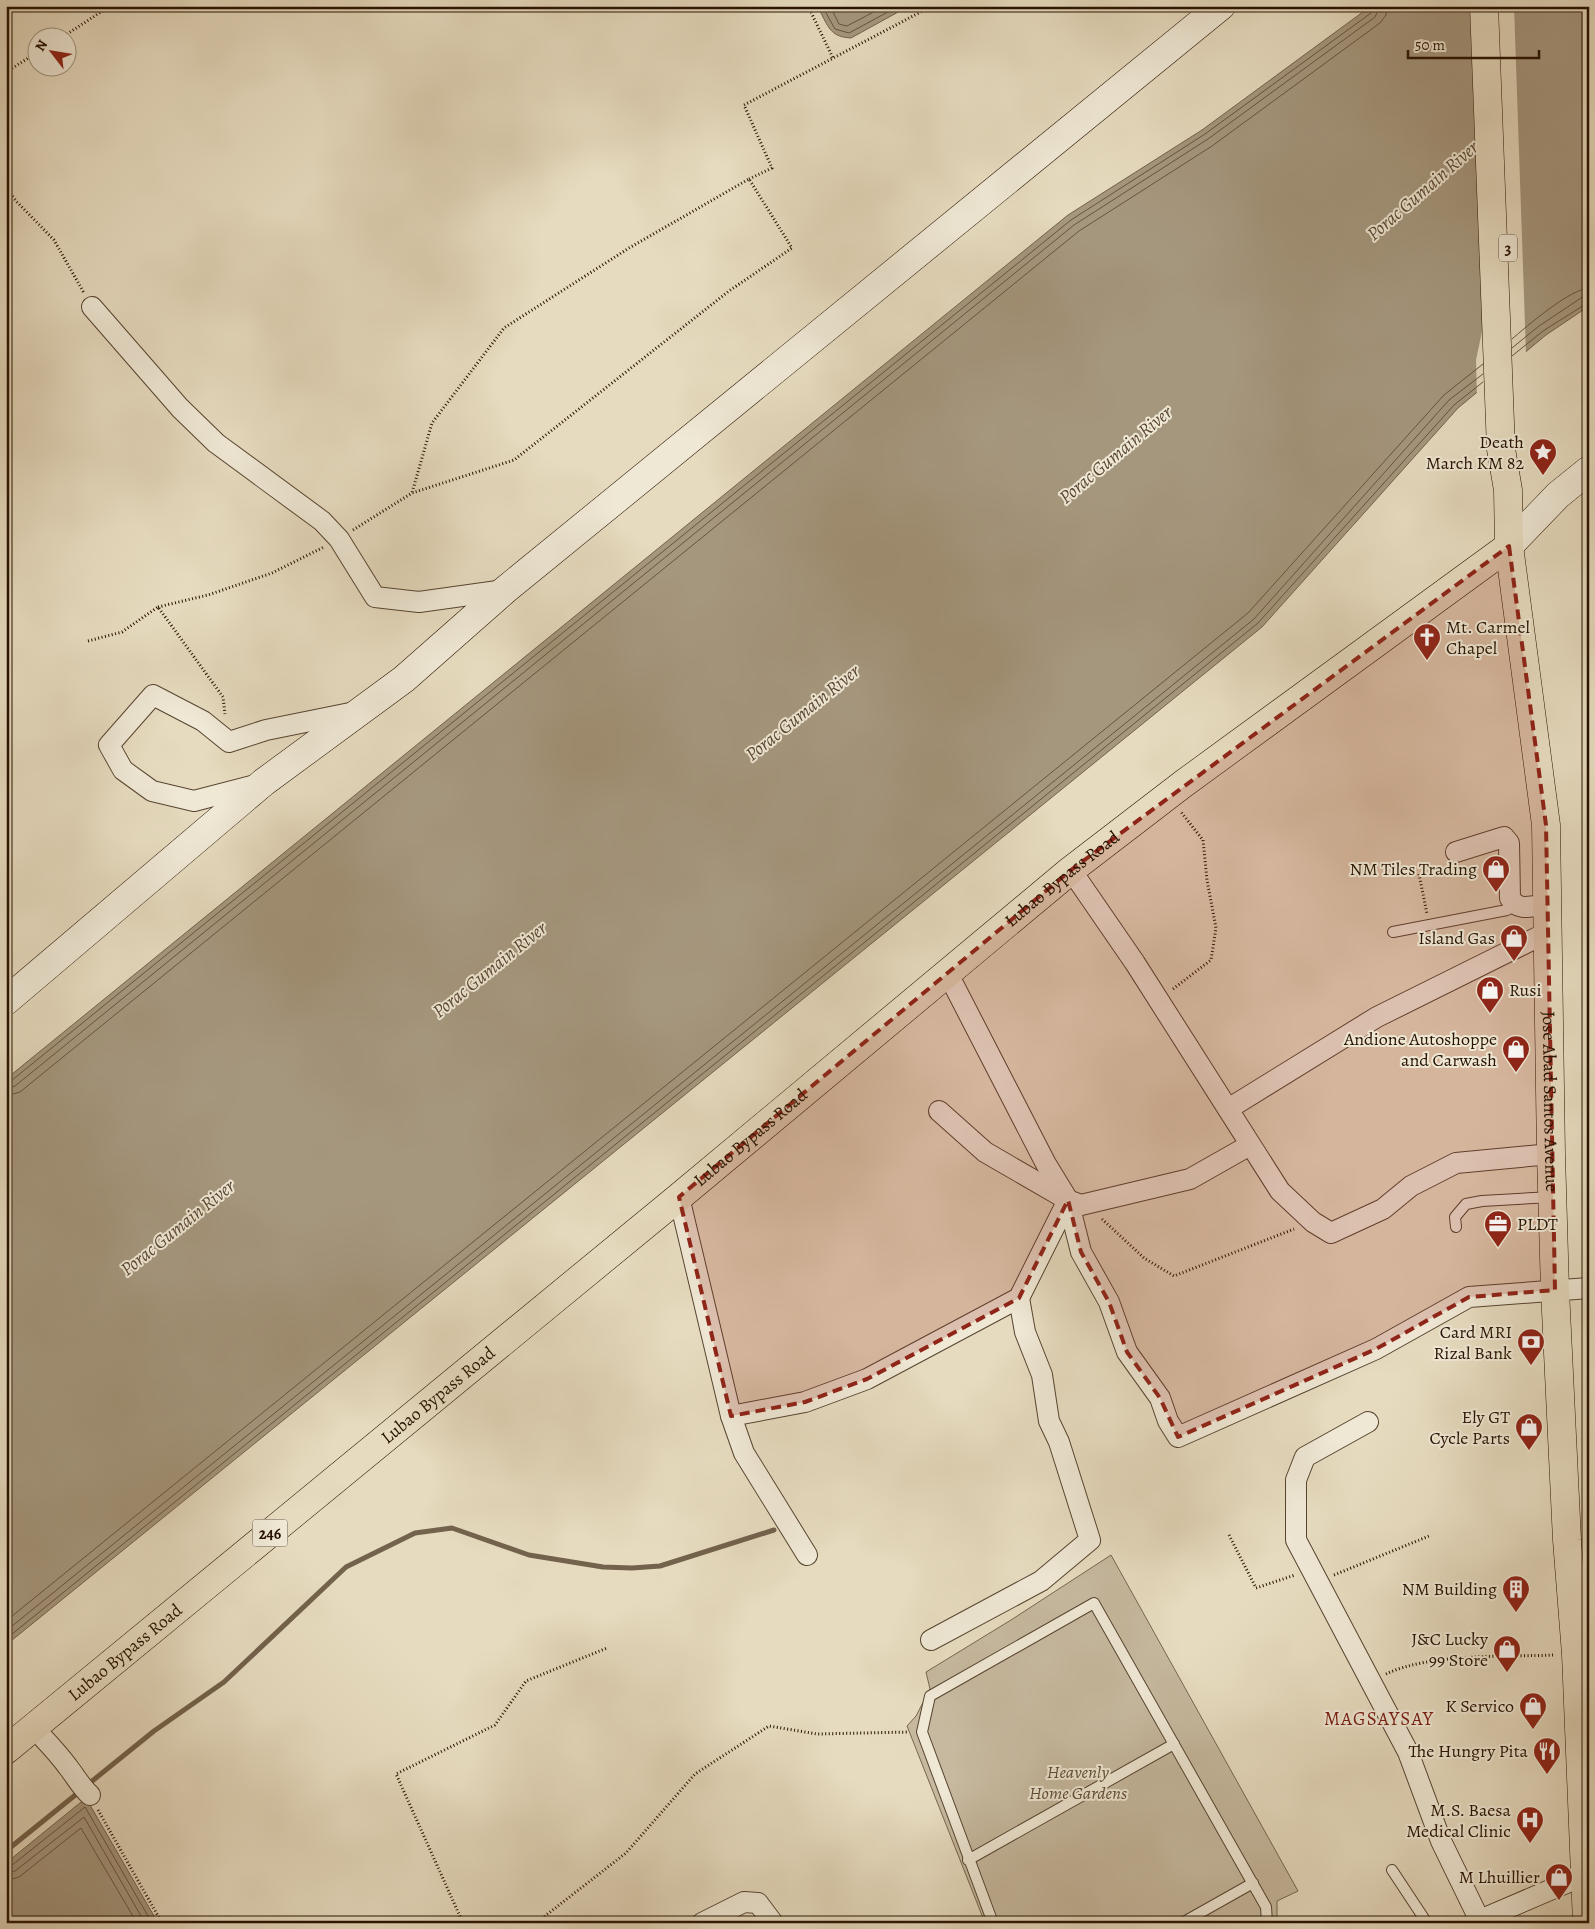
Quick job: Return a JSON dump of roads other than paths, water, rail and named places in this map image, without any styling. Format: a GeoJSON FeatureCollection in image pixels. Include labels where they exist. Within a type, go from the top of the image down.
{"type":"FeatureCollection","features":[{"type":"Feature","properties":{"kind":"main road","name":"Jose Abad Santos Avenue"},"geometry":{"type":"LineString","coordinates":[[1484,6],[1500,450],[1508,490]]}},
{"type":"Feature","properties":{"kind":"main road","name":"Jose Abad Santos Avenue"},"geometry":{"type":"LineString","coordinates":[[1502,6],[1514,448],[1508,490],[1509,546],[1546,825],[1550,1154],[1555,1290],[1567,1540],[1576,1654],[1586,1857],[1587,1923]]}},
{"type":"Feature","properties":{"kind":"main road","name":"Lubao Bypass Road"},"geometry":{"type":"LineString","coordinates":[[6,1750],[679,1197],[947,972],[1072,870],[1168,796],[1509,546]]}},
{"type":"Feature","properties":{"kind":"street"},"geometry":{"type":"LineString","coordinates":[[6,1001],[264,782],[404,679],[505,590],[1221,6]]}},
{"type":"Feature","properties":{"kind":"street"},"geometry":{"type":"LineString","coordinates":[[92,307],[180,408],[216,443],[322,521],[339,539],[375,597],[419,602],[505,590]]}},
{"type":"Feature","properties":{"kind":"street"},"geometry":{"type":"LineString","coordinates":[[1509,546],[1558,495],[1589,470]]}},
{"type":"Feature","properties":{"kind":"street"},"geometry":{"type":"LineString","coordinates":[[1558,495],[1589,480]]}},
{"type":"Feature","properties":{"kind":"street"},"geometry":{"type":"LineString","coordinates":[[264,782],[194,801],[160,793],[152,791],[123,770],[109,745],[153,695],[203,721],[229,742],[266,730],[357,712]]}},
{"type":"Feature","properties":{"kind":"street"},"geometry":{"type":"LineString","coordinates":[[1456,852],[1504,837],[1507,839],[1510,898],[1515,906],[1520,908],[1546,904]]}},
{"type":"Feature","properties":{"kind":"street"},"geometry":{"type":"LineString","coordinates":[[1072,870],[1135,962],[1280,1191],[1313,1222],[1331,1233],[1383,1209],[1411,1186],[1456,1163],[1550,1154]]}},
{"type":"Feature","properties":{"kind":"street"},"geometry":{"type":"LineString","coordinates":[[1228,1110],[1377,1017],[1546,933]]}},
{"type":"Feature","properties":{"kind":"street"},"geometry":{"type":"LineString","coordinates":[[947,972],[1046,1164],[1074,1203],[1082,1252],[1109,1302],[1127,1352],[1160,1398],[1168,1421],[1178,1437],[1376,1349],[1469,1297],[1589,1288]]}},
{"type":"Feature","properties":{"kind":"street"},"geometry":{"type":"LineString","coordinates":[[939,1111],[985,1152],[1074,1203],[1190,1179],[1250,1145]]}},
{"type":"Feature","properties":{"kind":"street"},"geometry":{"type":"LineString","coordinates":[[679,1197],[730,1416],[744,1453],[807,1555]]}},
{"type":"Feature","properties":{"kind":"street"},"geometry":{"type":"LineString","coordinates":[[730,1416],[805,1402],[867,1379],[1018,1298],[1074,1203]]}},
{"type":"Feature","properties":{"kind":"street"},"geometry":{"type":"LineString","coordinates":[[931,1640],[1040,1581],[1090,1540],[1058,1442],[1049,1421],[1042,1375],[1025,1332],[1018,1298]]}},
{"type":"Feature","properties":{"kind":"street"},"geometry":{"type":"LineString","coordinates":[[1368,1422],[1305,1457],[1296,1480],[1296,1540],[1408,1752],[1441,1841],[1476,1921],[1586,1857]]}},
{"type":"Feature","properties":{"kind":"street"},"geometry":{"type":"LineString","coordinates":[[34,1728],[77,1777],[85,1790]]}},
{"type":"Feature","properties":{"kind":"street"},"geometry":{"type":"LineString","coordinates":[[702,1923],[744,1902],[758,1903],[773,1923]]}},
{"type":"Feature","properties":{"kind":"lane"},"geometry":{"type":"LineString","coordinates":[[1393,932],[1508,910],[1515,906]]}},
{"type":"Feature","properties":{"kind":"lane"},"geometry":{"type":"LineString","coordinates":[[1456,1227],[1455,1217],[1466,1204],[1482,1201],[1552,1197]]}},
{"type":"Feature","properties":{"kind":"lane"},"geometry":{"type":"LineString","coordinates":[[992,1923],[922,1732],[930,1696],[1094,1603],[1266,1907],[1267,1923]]}},
{"type":"Feature","properties":{"kind":"lane"},"geometry":{"type":"LineString","coordinates":[[968,1860],[1174,1744]]}},
{"type":"Feature","properties":{"kind":"lane"},"geometry":{"type":"LineString","coordinates":[[1392,1870],[1427,1923]]}},
{"type":"Feature","properties":{"kind":"lane"},"geometry":{"type":"LineString","coordinates":[[1182,1923],[1253,1884]]}},
{"type":"Feature","properties":{"kind":"water"},"geometry":{"type":"Polygon","coordinates":[[[822,6],[909,6],[851,38],[839,36],[832,31],[821,13],[822,6]]]}},
{"type":"Feature","properties":{"kind":"water","name":"Porac Gumain River"},"geometry":{"type":"Polygon","coordinates":[[[1371,6],[1589,6],[1589,306],[1546,335],[1458,408],[1262,627],[6,1645],[6,1079],[1068,215],[1202,130],[1371,6]]]}},
{"type":"Feature","properties":{"kind":"water"},"geometry":{"type":"Polygon","coordinates":[[[86,1798],[158,1923],[17,1923],[6,1906],[6,1863],[86,1798]]]}},
{"type":"Feature","properties":{"kind":"waterway"},"geometry":{"type":"LineString","coordinates":[[86,1786],[154,1731],[224,1682],[346,1567],[415,1533],[452,1528],[529,1555],[603,1567],[632,1568],[660,1566],[774,1530]]}},
{"type":"Feature","properties":{"kind":"waterway"},"geometry":{"type":"LineString","coordinates":[[6,1851],[79,1792]]}},
{"type":"Feature","properties":{"kind":"place","name":"Death March KM 82"},"geometry":{"type":"Point","coordinates":[1543,476]}},
{"type":"Feature","properties":{"kind":"place","name":"Mt. Carmel Chapel"},"geometry":{"type":"Point","coordinates":[1427,661]}},
{"type":"Feature","properties":{"kind":"place","name":"NM Tiles Trading"},"geometry":{"type":"Point","coordinates":[1496,893]}},
{"type":"Feature","properties":{"kind":"place","name":"Island Gas"},"geometry":{"type":"Point","coordinates":[1514,962]}},
{"type":"Feature","properties":{"kind":"place","name":"Rusi"},"geometry":{"type":"Point","coordinates":[1490,1014]}},
{"type":"Feature","properties":{"kind":"place","name":"Andione Autoshoppe and Carwash"},"geometry":{"type":"Point","coordinates":[1516,1073]}},
{"type":"Feature","properties":{"kind":"place","name":"PLDT"},"geometry":{"type":"Point","coordinates":[1498,1248]}},
{"type":"Feature","properties":{"kind":"place","name":"Card MRI Rizal Bank"},"geometry":{"type":"Point","coordinates":[1531,1366]}},
{"type":"Feature","properties":{"kind":"place","name":"Ely GT Cycle Parts"},"geometry":{"type":"Point","coordinates":[1529,1451]}},
{"type":"Feature","properties":{"kind":"place","name":"NM Building"},"geometry":{"type":"Point","coordinates":[1516,1613]}},
{"type":"Feature","properties":{"kind":"place","name":"J&C Lucky 99 Store"},"geometry":{"type":"Point","coordinates":[1507,1673]}},
{"type":"Feature","properties":{"kind":"place","name":"K Servico"},"geometry":{"type":"Point","coordinates":[1533,1730]}},
{"type":"Feature","properties":{"kind":"place","name":"The Hungry Pita"},"geometry":{"type":"Point","coordinates":[1547,1775]}},
{"type":"Feature","properties":{"kind":"place","name":"M.S. Baesa Medical Clinic"},"geometry":{"type":"Point","coordinates":[1530,1844]}},
{"type":"Feature","properties":{"kind":"place","name":"M Lhuillier"},"geometry":{"type":"Point","coordinates":[1559,1901]}},
{"type":"Feature","properties":{"kind":"district","name":"MAGSAYSAY"},"geometry":{"type":"Point","coordinates":[1379,1718]}},
{"type":"Feature","properties":{"kind":"park label","name":"Heavenly Home Gardens"},"geometry":{"type":"Point","coordinates":[1078,1782]}}]}
